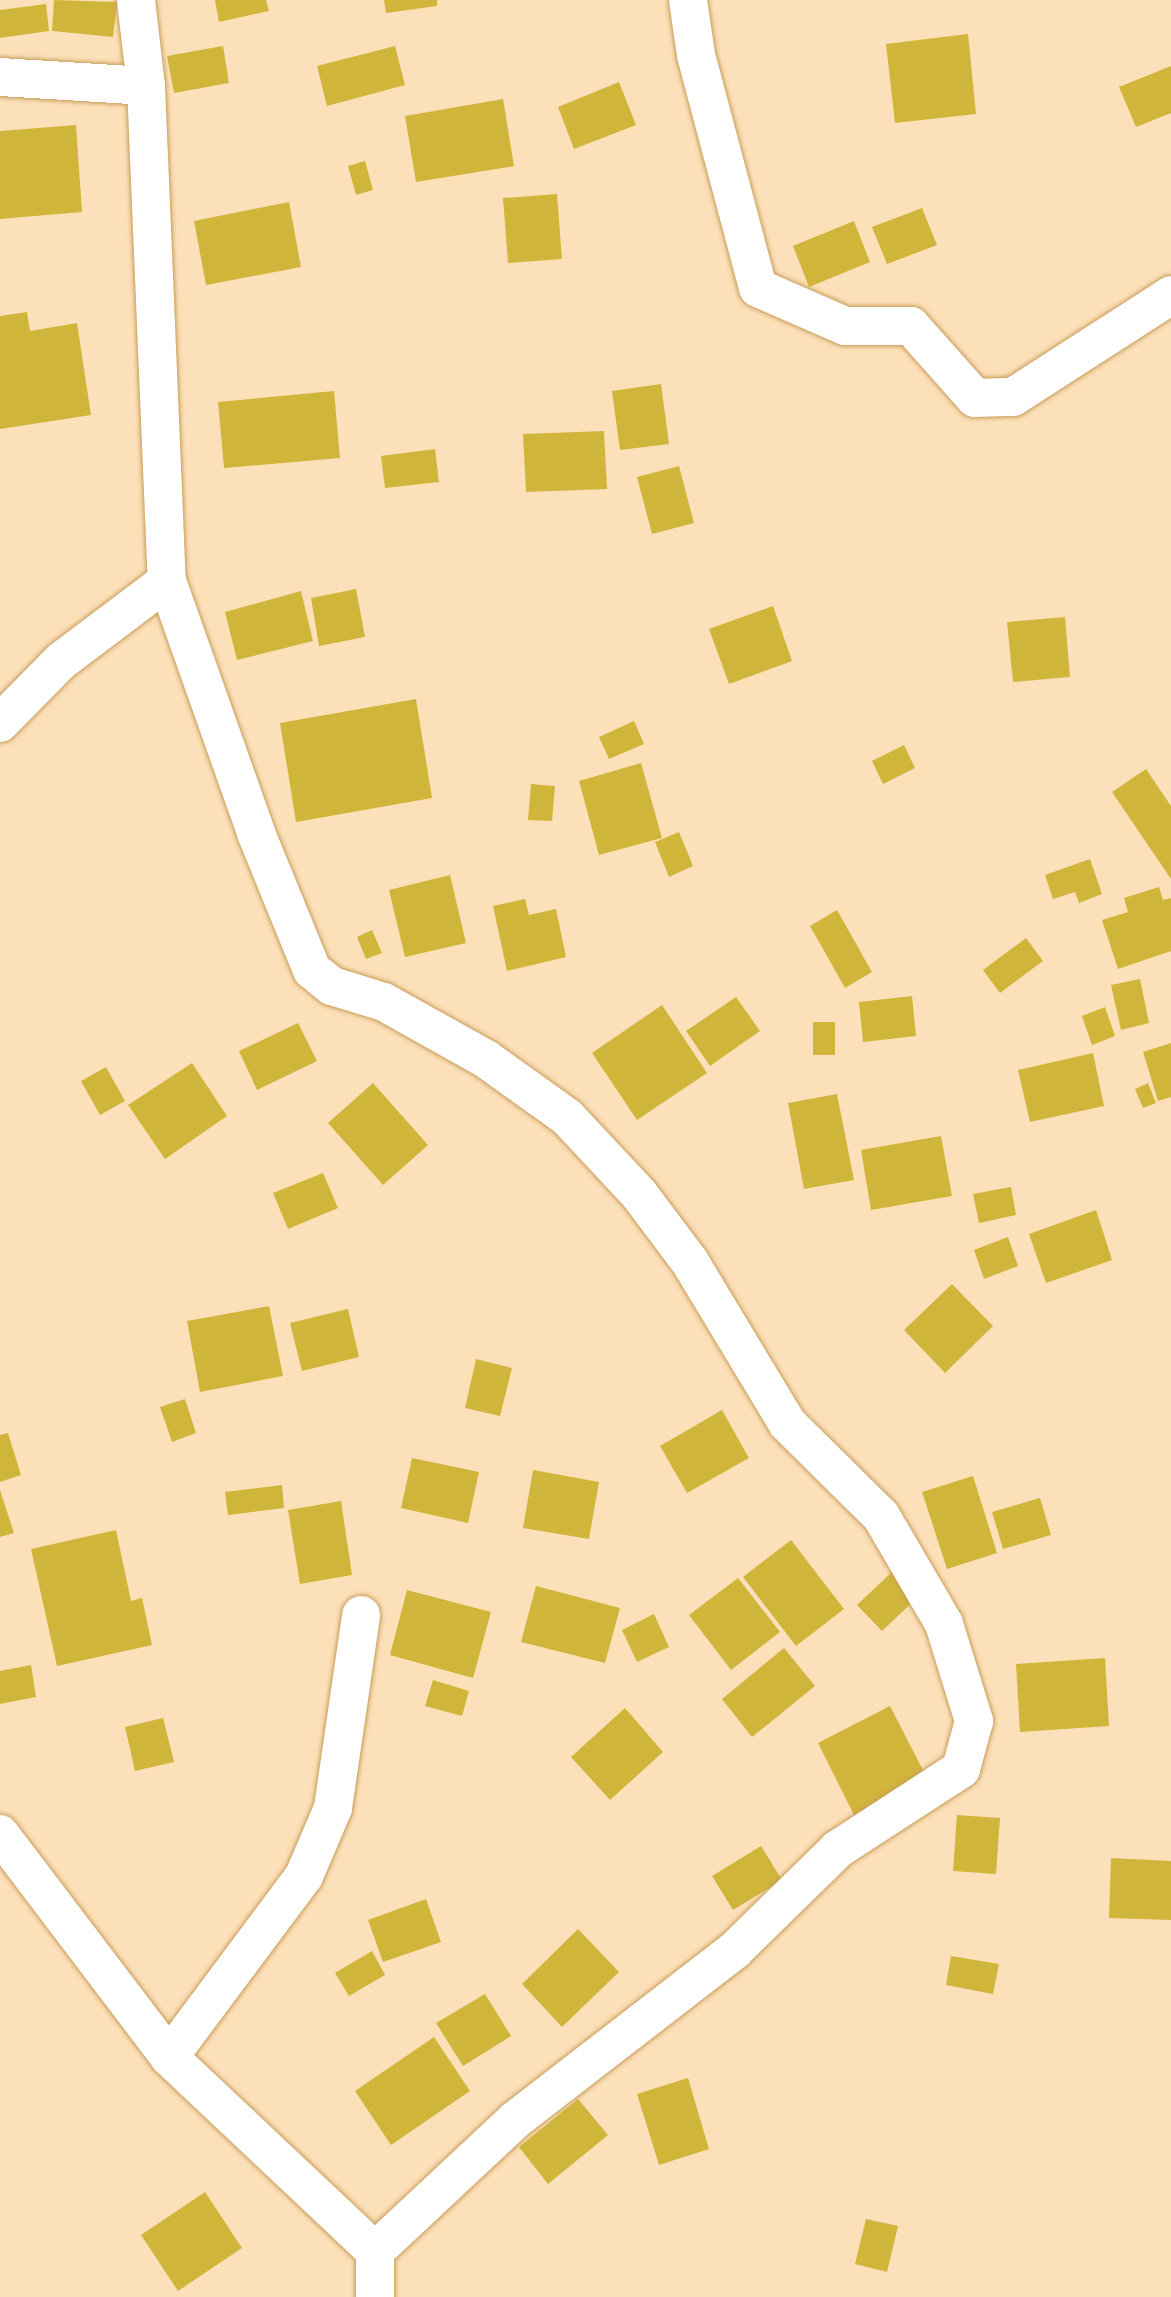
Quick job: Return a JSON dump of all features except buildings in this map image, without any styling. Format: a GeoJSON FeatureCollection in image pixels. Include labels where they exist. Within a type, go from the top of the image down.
{"type":"FeatureCollection","features":[{"type":"Feature","properties":{"kind":"street"},"geometry":{"type":"LineString","coordinates":[[136,0],[146,86],[167,581],[256,833],[312,970],[332,986],[384,1002],[486,1059],[567,1117],[639,1194],[690,1262],[787,1423],[881,1516],[944,1624],[974,1721],[961,1769],[838,1849],[735,1950],[514,2121],[375,2251]]}},
{"type":"Feature","properties":{"kind":"street"},"geometry":{"type":"LineString","coordinates":[[688,0],[696,55],[758,288],[845,326],[911,326],[975,398],[1013,397],[1171,295]]}},
{"type":"Feature","properties":{"kind":"street"},"geometry":{"type":"LineString","coordinates":[[0,77],[146,86]]}},
{"type":"Feature","properties":{"kind":"street"},"geometry":{"type":"LineString","coordinates":[[0,723],[61,661],[167,581]]}},
{"type":"Feature","properties":{"kind":"street"},"geometry":{"type":"LineString","coordinates":[[169,2057],[304,1876],[333,1808],[361,1615]]}},
{"type":"Feature","properties":{"kind":"street"},"geometry":{"type":"LineString","coordinates":[[0,1834],[169,2057],[375,2251],[375,2297]]}}]}
